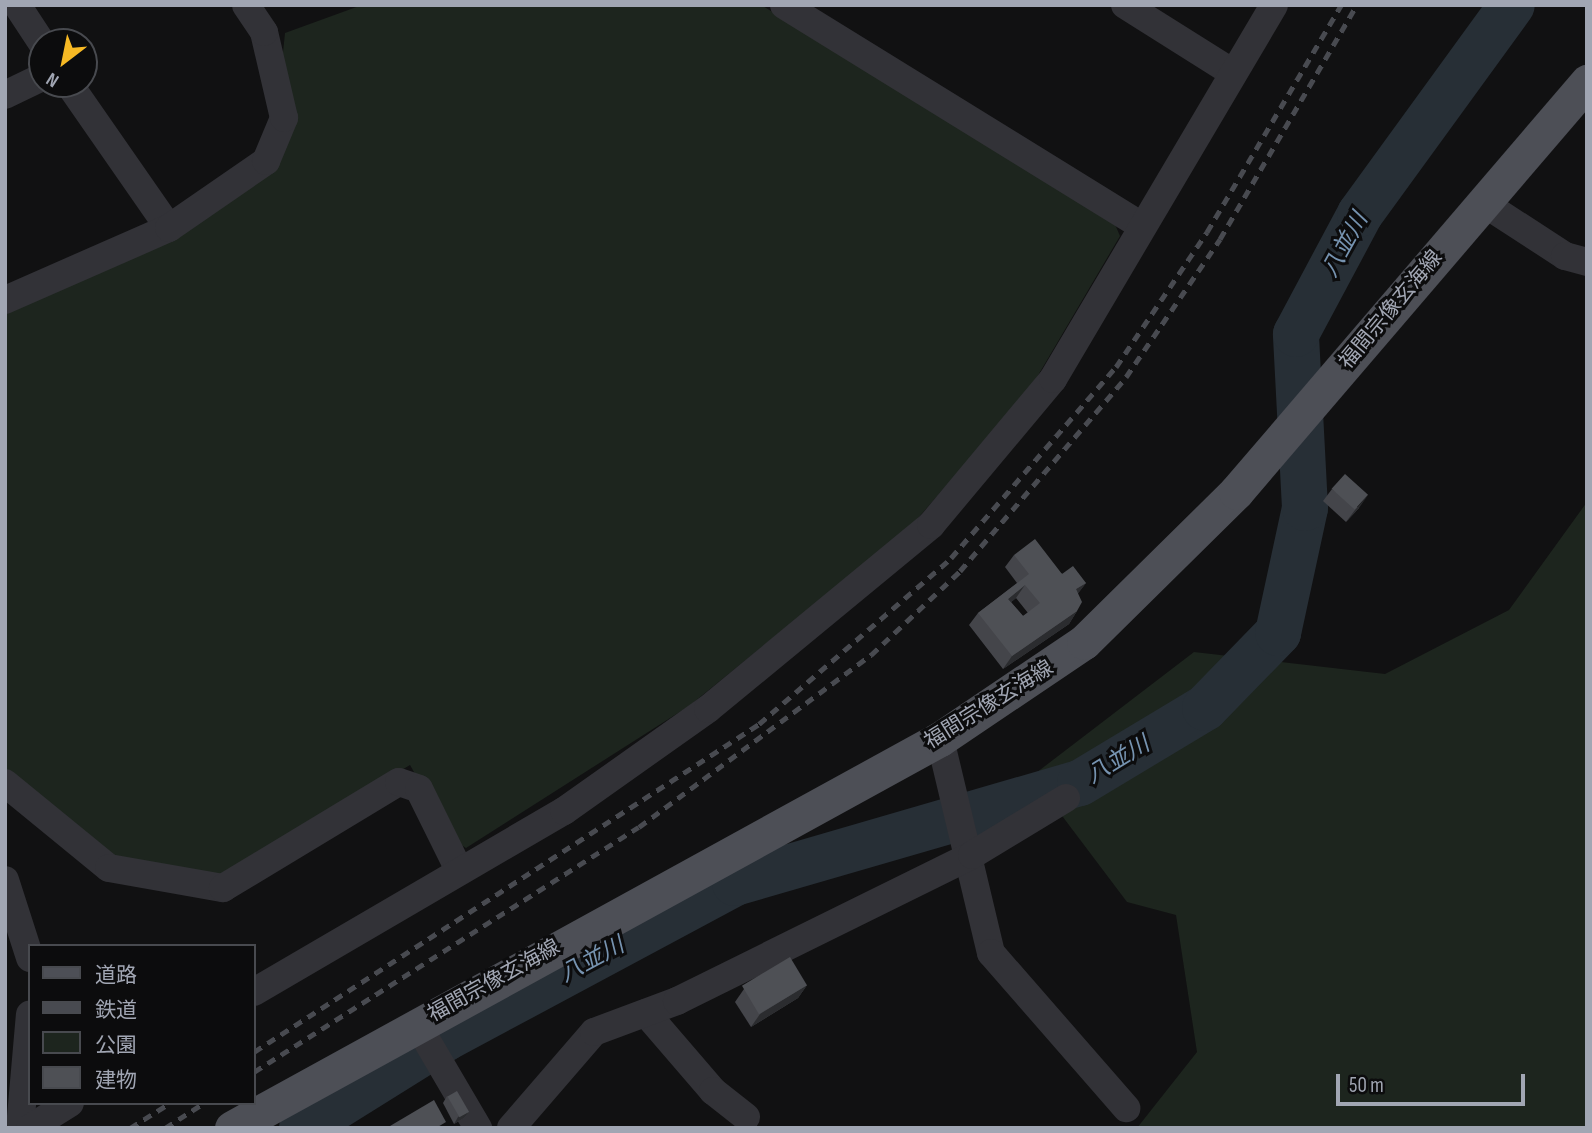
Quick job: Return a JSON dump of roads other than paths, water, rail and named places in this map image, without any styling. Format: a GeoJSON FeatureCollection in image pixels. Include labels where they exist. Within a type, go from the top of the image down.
{"type":"FeatureCollection","features":[{"type":"Feature","properties":{"kind":"main road","name":"福間宗像玄海線"},"geometry":{"type":"LineString","coordinates":[[232,1128],[422,1033],[940,739],[1027,685],[1141,591],[1236,492],[1587,82]]}},
{"type":"Feature","properties":{"kind":"street"},"geometry":{"type":"LineString","coordinates":[[18,5],[33,28]]}},
{"type":"Feature","properties":{"kind":"street"},"geometry":{"type":"LineString","coordinates":[[5,300],[169,228],[266,161],[284,118],[264,32],[246,5]]}},
{"type":"Feature","properties":{"kind":"street"},"geometry":{"type":"LineString","coordinates":[[784,5],[1140,225]]}},
{"type":"Feature","properties":{"kind":"street"},"geometry":{"type":"LineString","coordinates":[[1125,5],[1233,72]]}},
{"type":"Feature","properties":{"kind":"street"},"geometry":{"type":"LineString","coordinates":[[256,991],[458,868],[564,811],[708,709],[931,525],[1053,379],[1140,225],[1274,5]]}},
{"type":"Feature","properties":{"kind":"street"},"geometry":{"type":"LineString","coordinates":[[5,95],[28,84]]}},
{"type":"Feature","properties":{"kind":"street"},"geometry":{"type":"LineString","coordinates":[[79,98],[169,228]]}},
{"type":"Feature","properties":{"kind":"street"},"geometry":{"type":"LineString","coordinates":[[1482,202],[1565,256],[1587,262]]}},
{"type":"Feature","properties":{"kind":"street"},"geometry":{"type":"LineString","coordinates":[[940,739],[972,855],[976,906],[991,953],[1126,1108]]}},
{"type":"Feature","properties":{"kind":"street"},"geometry":{"type":"LineString","coordinates":[[5,783],[109,868],[223,888],[399,782],[419,789],[458,868]]}},
{"type":"Feature","properties":{"kind":"street"},"geometry":{"type":"LineString","coordinates":[[511,1128],[594,1032],[646,1013],[972,855],[1066,798]]}},
{"type":"Feature","properties":{"kind":"street"},"geometry":{"type":"LineString","coordinates":[[5,880],[28,952]]}},
{"type":"Feature","properties":{"kind":"street"},"geometry":{"type":"LineString","coordinates":[[646,1013],[713,1091],[746,1117]]}},
{"type":"Feature","properties":{"kind":"street"},"geometry":{"type":"LineString","coordinates":[[422,1033],[478,1128]]}},
{"type":"Feature","properties":{"kind":"street"},"geometry":{"type":"LineString","coordinates":[[20,1128],[28,1037]]}},
{"type":"Feature","properties":{"kind":"street"},"geometry":{"type":"LineString","coordinates":[[30,1128],[68,1105]]}},
{"type":"Feature","properties":{"kind":"waterway","name":"八並川"},"geometry":{"type":"LineString","coordinates":[[302,1128],[446,1038],[735,883],[1080,783],[1205,708],[1278,633],[1305,508],[1296,334],[1360,214],[1512,5]]}},
{"type":"Feature","properties":{"kind":"railway"},"geometry":{"type":"LineString","coordinates":[[256,1051],[759,724],[951,558],[1116,367],[1207,232],[1341,5]]}},
{"type":"Feature","properties":{"kind":"railway"},"geometry":{"type":"LineString","coordinates":[[256,1071],[639,827],[871,655],[960,571],[1126,377],[1220,239],[1357,5]]}},
{"type":"Feature","properties":{"kind":"railway"},"geometry":{"type":"LineString","coordinates":[[130,1128],[167,1105]]}},
{"type":"Feature","properties":{"kind":"railway"},"geometry":{"type":"LineString","coordinates":[[165,1128],[201,1105]]}}]}
